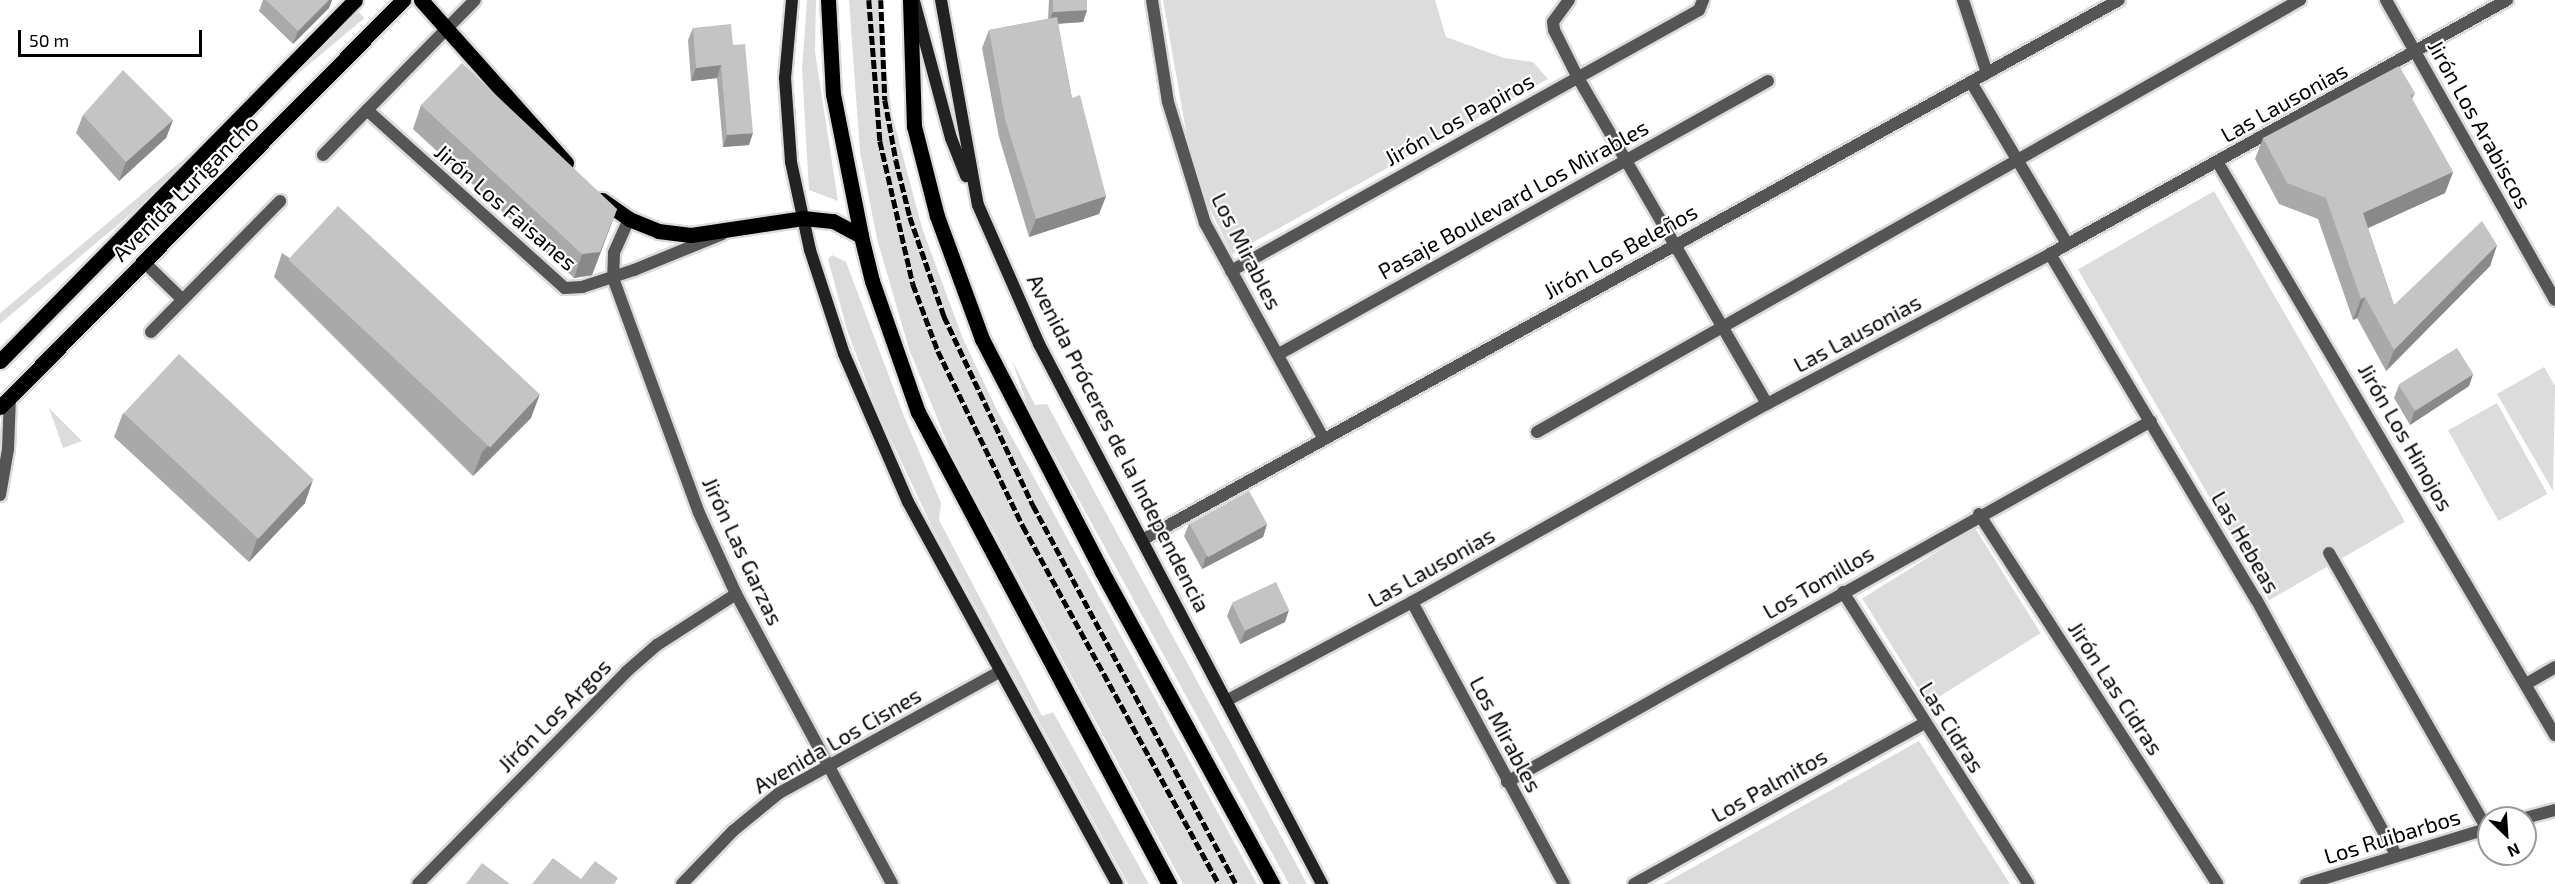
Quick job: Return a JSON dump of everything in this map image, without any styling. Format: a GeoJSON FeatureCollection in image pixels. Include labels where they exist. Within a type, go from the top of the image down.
{"type":"FeatureCollection","features":[{"type":"Feature","properties":{"kind":"main road","name":"Avenida Lurigancho"},"geometry":{"type":"LineString","coordinates":[[0,361],[355,0]]}},
{"type":"Feature","properties":{"kind":"main road","name":"Avenida Lurigancho"},"geometry":{"type":"LineString","coordinates":[[5,402],[403,0]]}},
{"type":"Feature","properties":{"kind":"main road"},"geometry":{"type":"LineString","coordinates":[[421,0],[578,177]]}},
{"type":"Feature","properties":{"kind":"main road"},"geometry":{"type":"LineString","coordinates":[[792,0],[786,87],[791,162],[803,219],[833,322],[884,451],[999,672],[1117,884]]}},
{"type":"Feature","properties":{"kind":"main road"},"geometry":{"type":"LineString","coordinates":[[828,0],[833,94],[861,236],[890,334],[935,448],[1168,884]]}},
{"type":"Feature","properties":{"kind":"main road"},"geometry":{"type":"LineString","coordinates":[[912,0],[951,138],[978,206]]}},
{"type":"Feature","properties":{"kind":"main road"},"geometry":{"type":"LineString","coordinates":[[912,0],[914,126],[937,216],[982,339],[1033,442],[1272,884]]}},
{"type":"Feature","properties":{"kind":"main road","name":"Avenida Próceres de la Independencia"},"geometry":{"type":"LineString","coordinates":[[941,0],[978,206],[1039,344],[1322,884]]}},
{"type":"Feature","properties":{"kind":"main road"},"geometry":{"type":"LineString","coordinates":[[592,191],[629,219],[658,231],[677,234],[803,219],[833,221],[861,236]]}},
{"type":"Feature","properties":{"kind":"street"},"geometry":{"type":"LineString","coordinates":[[323,155],[475,0]]}},
{"type":"Feature","properties":{"kind":"street","name":"Los Mirables"},"geometry":{"type":"LineString","coordinates":[[1152,0],[1168,102],[1185,164],[1205,223],[1279,354],[1323,438]]}},
{"type":"Feature","properties":{"kind":"street"},"geometry":{"type":"LineString","coordinates":[[1569,0],[1553,22],[1554,30],[1577,76],[1767,404]]}},
{"type":"Feature","properties":{"kind":"street","name":"Jirón Los Papiros"},"geometry":{"type":"LineString","coordinates":[[1231,271],[1699,10],[1703,0]]}},
{"type":"Feature","properties":{"kind":"street"},"geometry":{"type":"LineString","coordinates":[[1963,0],[1987,73]]}},
{"type":"Feature","properties":{"kind":"street","name":"Jirón Los Beleños"},"geometry":{"type":"LineString","coordinates":[[1142,540],[2119,0]]}},
{"type":"Feature","properties":{"kind":"street"},"geometry":{"type":"LineString","coordinates":[[1537,432],[2300,0]]}},
{"type":"Feature","properties":{"kind":"street","name":"Jirón Los Arabiscos"},"geometry":{"type":"LineString","coordinates":[[2386,0],[2555,300]]}},
{"type":"Feature","properties":{"kind":"street","name":"Las Lausonias"},"geometry":{"type":"LineString","coordinates":[[1226,700],[1412,602],[1767,404],[2050,254],[2507,0]]}},
{"type":"Feature","properties":{"kind":"street","name":"Pasaje Boulevard Los Mirables"},"geometry":{"type":"LineString","coordinates":[[1279,354],[1768,81]]}},
{"type":"Feature","properties":{"kind":"street"},"geometry":{"type":"LineString","coordinates":[[1971,82],[2067,244]]}},
{"type":"Feature","properties":{"kind":"street","name":"Jirón Los Faisanes"},"geometry":{"type":"LineString","coordinates":[[367,110],[561,286],[582,287],[613,278],[733,229]]}},
{"type":"Feature","properties":{"kind":"street","name":"Jirón Los Hinojos"},"geometry":{"type":"LineString","coordinates":[[2218,162],[2555,735]]}},
{"type":"Feature","properties":{"kind":"street"},"geometry":{"type":"LineString","coordinates":[[151,332],[280,201]]}},
{"type":"Feature","properties":{"kind":"street","name":"Jirón Las Garzas"},"geometry":{"type":"LineString","coordinates":[[629,219],[614,253],[613,278],[699,513],[736,594],[892,884]]}},
{"type":"Feature","properties":{"kind":"street","name":"Las Hebeas"},"geometry":{"type":"LineString","coordinates":[[2050,254],[2256,599],[2396,855]]}},
{"type":"Feature","properties":{"kind":"street"},"geometry":{"type":"LineString","coordinates":[[144,262],[183,300]]}},
{"type":"Feature","properties":{"kind":"street"},"geometry":{"type":"LineString","coordinates":[[0,495],[8,449],[5,402]]}},
{"type":"Feature","properties":{"kind":"street","name":"Los Tomillos"},"geometry":{"type":"LineString","coordinates":[[1507,782],[1979,514],[2151,421]]}},
{"type":"Feature","properties":{"kind":"street","name":"Jirón Las Cidras"},"geometry":{"type":"LineString","coordinates":[[1979,514],[2217,884]]}},
{"type":"Feature","properties":{"kind":"street"},"geometry":{"type":"LineString","coordinates":[[2329,553],[2477,810]]}},
{"type":"Feature","properties":{"kind":"street","name":"Las Cidras"},"geometry":{"type":"LineString","coordinates":[[1843,592],[2028,884]]}},
{"type":"Feature","properties":{"kind":"street","name":"Jirón Los Argos"},"geometry":{"type":"LineString","coordinates":[[418,884],[626,672],[657,645],[736,594]]}},
{"type":"Feature","properties":{"kind":"street","name":"Los Mirables"},"geometry":{"type":"LineString","coordinates":[[1412,602],[1564,884]]}},
{"type":"Feature","properties":{"kind":"street"},"geometry":{"type":"LineString","coordinates":[[2526,684],[2555,667]]}},
{"type":"Feature","properties":{"kind":"street","name":"Avenida Los Cisnes"},"geometry":{"type":"LineString","coordinates":[[682,884],[748,819],[779,793],[999,672]]}},
{"type":"Feature","properties":{"kind":"street","name":"Los Palmitos"},"geometry":{"type":"LineString","coordinates":[[1634,884],[1924,723]]}},
{"type":"Feature","properties":{"kind":"street"},"geometry":{"type":"LineString","coordinates":[[2537,815],[2555,810]]}},
{"type":"Feature","properties":{"kind":"street","name":"Los Ruibarbos"},"geometry":{"type":"LineString","coordinates":[[2306,884],[2477,832]]}},
{"type":"Feature","properties":{"kind":"shaded area"},"geometry":{"type":"Polygon","coordinates":[[[807,0],[816,0],[815,52],[838,201],[809,190],[802,69],[807,0]]]}},
{"type":"Feature","properties":{"kind":"shaded area"},"geometry":{"type":"Polygon","coordinates":[[[849,0],[878,0],[892,115],[922,228],[963,339],[998,412],[1257,884],[1183,884],[951,452],[909,349],[877,239],[860,152],[849,0]]]}},
{"type":"Feature","properties":{"kind":"shaded area"},"geometry":{"type":"Polygon","coordinates":[[[1163,0],[1435,0],[1446,37],[1504,58],[1533,62],[1548,79],[1232,254],[1208,205],[1189,148],[1163,0]]]}},
{"type":"Feature","properties":{"kind":"shaded area"},"geometry":{"type":"Polygon","coordinates":[[[359,12],[364,18],[0,324],[0,313],[359,12]]]}},
{"type":"Feature","properties":{"kind":"shaded area"},"geometry":{"type":"Polygon","coordinates":[[[2214,191],[2405,522],[2269,600],[2078,270],[2214,191]]]}},
{"type":"Feature","properties":{"kind":"shaded area"},"geometry":{"type":"Polygon","coordinates":[[[832,255],[846,262],[904,416],[941,503],[939,520],[1042,716],[1053,712],[1149,884],[1128,884],[933,529],[877,410],[847,330],[828,259],[832,255]]]}},
{"type":"Feature","properties":{"kind":"shaded area"},"geometry":{"type":"Polygon","coordinates":[[[1012,360],[1035,405],[1047,404],[1307,884],[1289,884],[1028,407],[1012,360]]]}},
{"type":"Feature","properties":{"kind":"shaded area"},"geometry":{"type":"Polygon","coordinates":[[[2544,367],[2555,386],[2553,491],[2497,394],[2544,367]]]}},
{"type":"Feature","properties":{"kind":"shaded area"},"geometry":{"type":"Polygon","coordinates":[[[2497,403],[2547,494],[2498,521],[2448,430],[2497,403]]]}},
{"type":"Feature","properties":{"kind":"shaded area"},"geometry":{"type":"Polygon","coordinates":[[[49,408],[82,441],[63,448],[49,408]]]}},
{"type":"Feature","properties":{"kind":"shaded area"},"geometry":{"type":"Polygon","coordinates":[[[1975,528],[2041,633],[1928,704],[1862,598],[1975,528]]]}},
{"type":"Feature","properties":{"kind":"shaded area"},"geometry":{"type":"Polygon","coordinates":[[[1919,741],[2010,884],[1663,884],[1919,741]]]}},
{"type":"Feature","properties":{"kind":"building"},"geometry":{"type":"Polygon","coordinates":[[[266,0],[329,0],[298,31],[266,0]]]}},
{"type":"Feature","properties":{"kind":"building"},"geometry":{"type":"Polygon","coordinates":[[[1053,0],[1087,0],[1087,10],[1053,12],[1053,0]]]}},
{"type":"Feature","properties":{"kind":"building"},"geometry":{"type":"Polygon","coordinates":[[[1057,17],[1072,98],[1080,95],[1106,196],[1036,219],[1005,119],[989,30],[1057,17]]]}},
{"type":"Feature","properties":{"kind":"building"},"geometry":{"type":"Polygon","coordinates":[[[731,24],[733,45],[745,44],[753,133],[727,135],[721,65],[696,68],[693,28],[731,24]]]}},
{"type":"Feature","properties":{"kind":"building"},"geometry":{"type":"Polygon","coordinates":[[[462,63],[617,209],[600,252],[582,254],[421,105],[462,63]]]}},
{"type":"Feature","properties":{"kind":"building"},"geometry":{"type":"Polygon","coordinates":[[[2399,66],[2415,93],[2410,95],[2453,172],[2363,213],[2394,305],[2482,221],[2497,245],[2394,350],[2365,297],[2361,299],[2326,198],[2287,183],[2263,138],[2399,66]]]}},
{"type":"Feature","properties":{"kind":"building"},"geometry":{"type":"Polygon","coordinates":[[[123,70],[173,120],[126,162],[83,115],[123,70]]]}},
{"type":"Feature","properties":{"kind":"building"},"geometry":{"type":"Polygon","coordinates":[[[338,206],[540,394],[490,448],[288,259],[338,206]]]}},
{"type":"Feature","properties":{"kind":"building"},"geometry":{"type":"Polygon","coordinates":[[[2457,348],[2473,374],[2415,411],[2398,385],[2457,348]]]}},
{"type":"Feature","properties":{"kind":"building"},"geometry":{"type":"Polygon","coordinates":[[[179,354],[314,479],[258,539],[124,413],[179,354]]]}},
{"type":"Feature","properties":{"kind":"building"},"geometry":{"type":"Polygon","coordinates":[[[1249,491],[1267,524],[1208,557],[1190,524],[1249,491]]]}},
{"type":"Feature","properties":{"kind":"building"},"geometry":{"type":"Polygon","coordinates":[[[1276,582],[1289,610],[1245,631],[1232,603],[1276,582]]]}},
{"type":"Feature","properties":{"kind":"building"},"geometry":{"type":"Polygon","coordinates":[[[553,858],[581,879],[595,861],[618,878],[614,884],[532,884],[553,858]]]}},
{"type":"Feature","properties":{"kind":"building"},"geometry":{"type":"Polygon","coordinates":[[[482,863],[510,884],[466,884],[482,863]]]}},
{"type":"Feature","properties":{"kind":"railway"},"geometry":{"type":"LineString","coordinates":[[869,0],[880,141],[913,284],[938,351],[1023,526],[1219,884]]}},
{"type":"Feature","properties":{"kind":"railway"},"geometry":{"type":"LineString","coordinates":[[881,0],[885,100],[896,160],[910,217],[944,316],[1033,505],[1236,884]]}}]}
